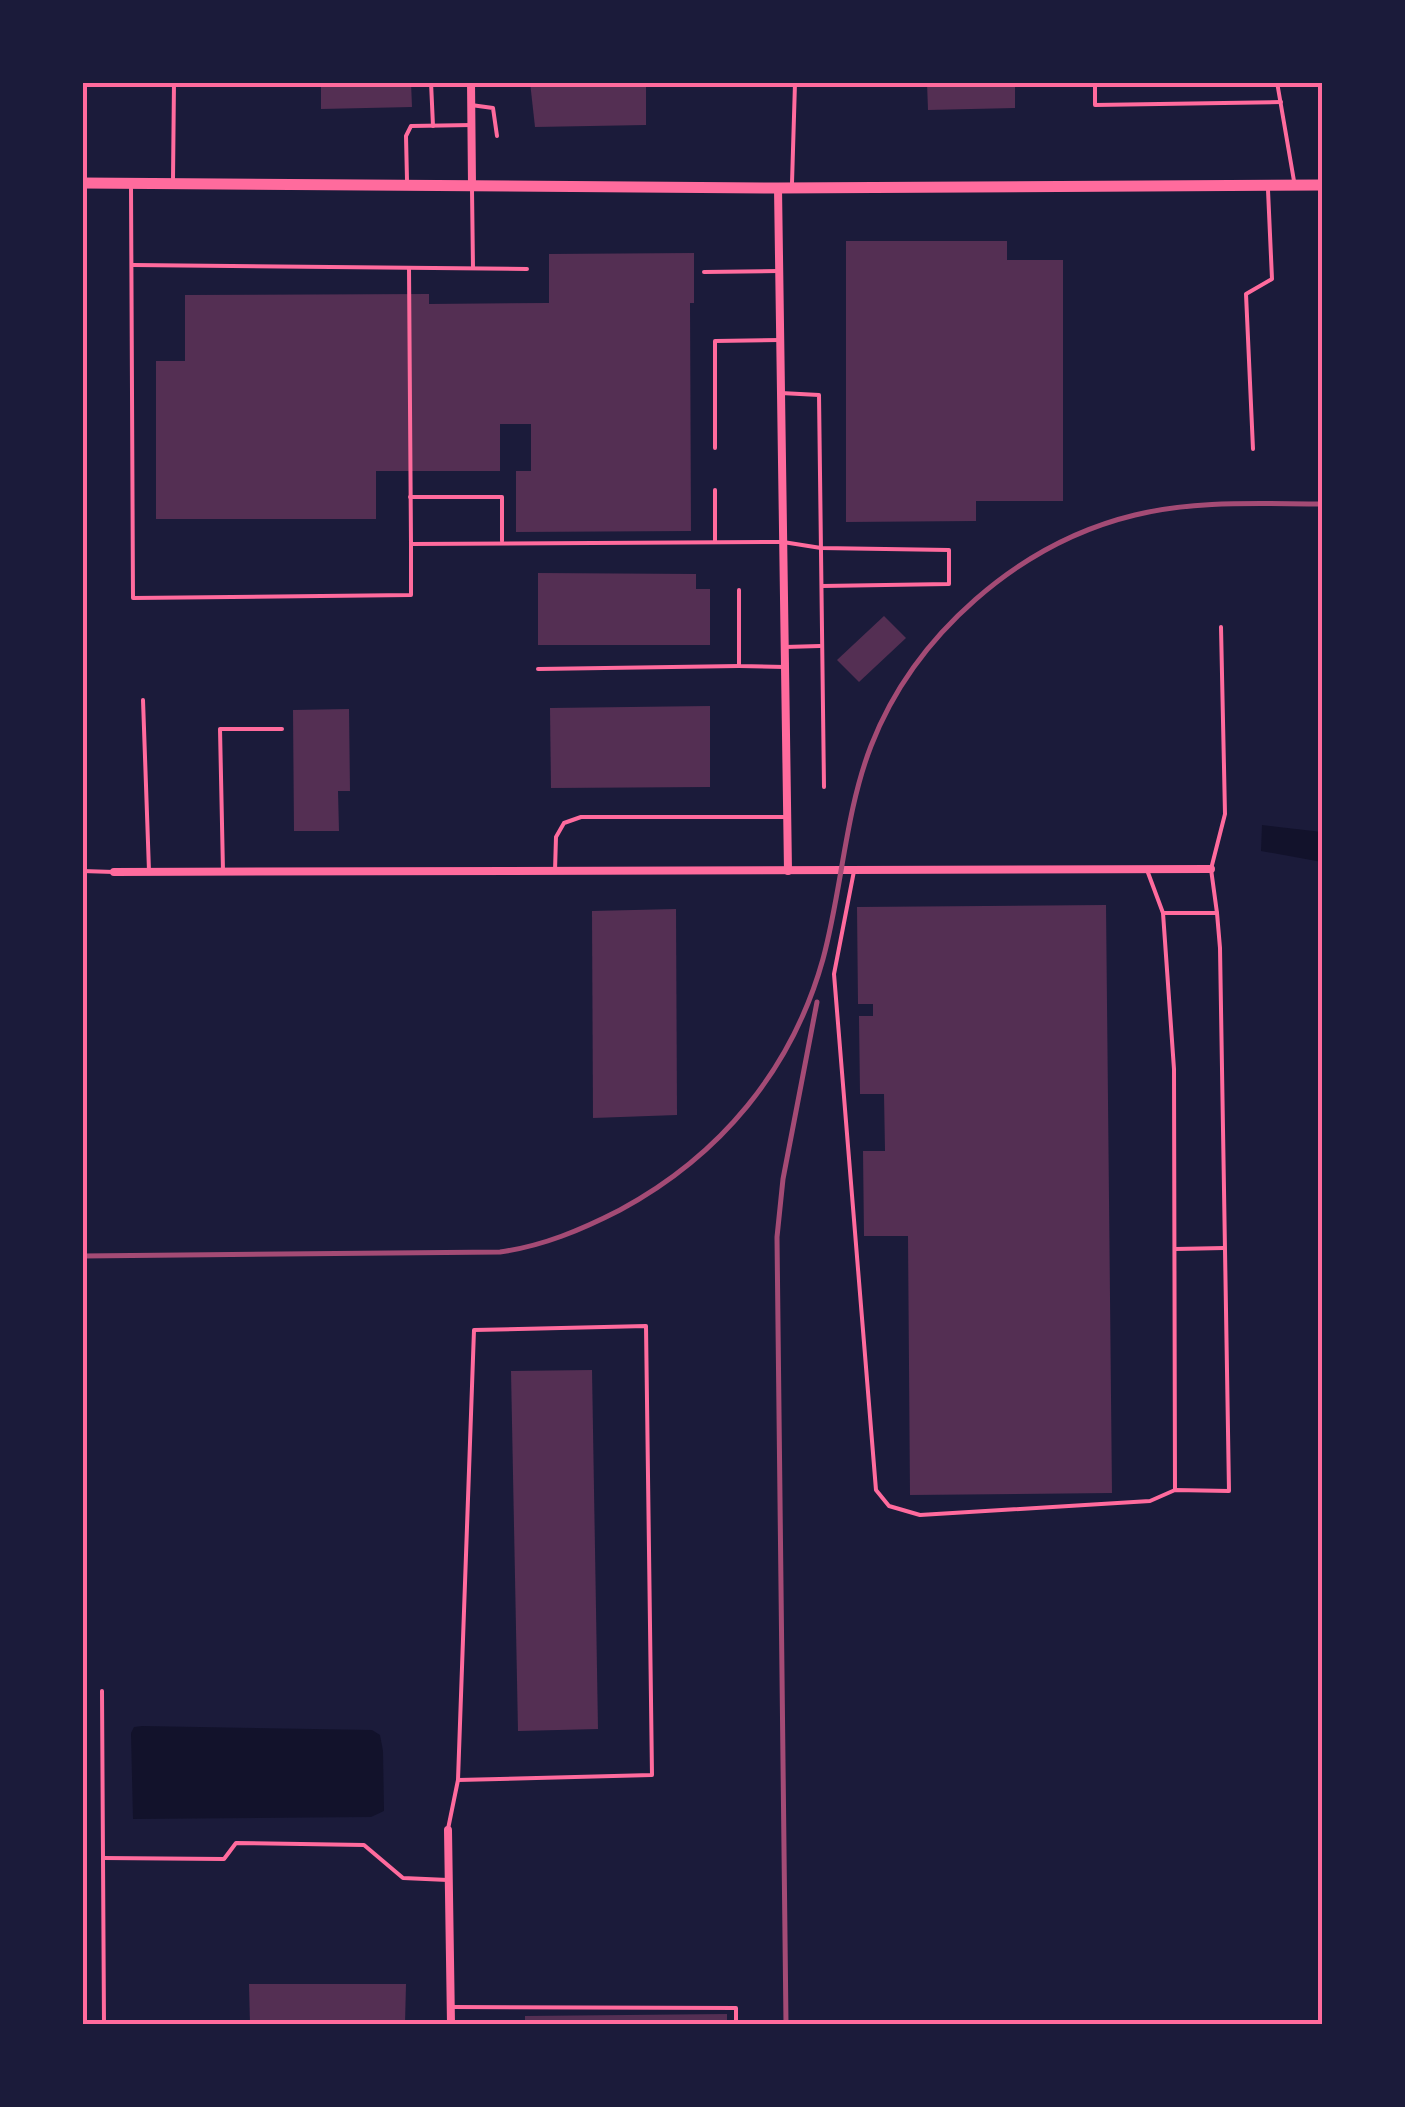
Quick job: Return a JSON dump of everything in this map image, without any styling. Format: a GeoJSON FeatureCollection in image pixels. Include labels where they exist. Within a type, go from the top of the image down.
{"type":"FeatureCollection","features":[{"type":"Feature","properties":{"kind":"main road"},"geometry":{"type":"LineString","coordinates":[[82,183],[778,188],[1322,185]]}},
{"type":"Feature","properties":{"kind":"street"},"geometry":{"type":"LineString","coordinates":[[471,82],[472,185]]}},
{"type":"Feature","properties":{"kind":"street"},"geometry":{"type":"LineString","coordinates":[[778,188],[788,871]]}},
{"type":"Feature","properties":{"kind":"street"},"geometry":{"type":"LineString","coordinates":[[114,872],[1211,870]]}},
{"type":"Feature","properties":{"kind":"street"},"geometry":{"type":"LineString","coordinates":[[448,1830],[450,2024]]}},
{"type":"Feature","properties":{"kind":"lane"},"geometry":{"type":"LineString","coordinates":[[173,184],[174,82]]}},
{"type":"Feature","properties":{"kind":"lane"},"geometry":{"type":"LineString","coordinates":[[431,82],[432,126]]}},
{"type":"Feature","properties":{"kind":"lane"},"geometry":{"type":"LineString","coordinates":[[1095,82],[1095,105],[1281,102]]}},
{"type":"Feature","properties":{"kind":"lane"},"geometry":{"type":"LineString","coordinates":[[1277,82],[1294,186]]}},
{"type":"Feature","properties":{"kind":"lane"},"geometry":{"type":"LineString","coordinates":[[792,188],[795,84],[918,84]]}},
{"type":"Feature","properties":{"kind":"lane"},"geometry":{"type":"LineString","coordinates":[[471,105],[493,108],[497,136]]}},
{"type":"Feature","properties":{"kind":"lane"},"geometry":{"type":"LineString","coordinates":[[407,185],[406,136],[412,126],[472,126]]}},
{"type":"Feature","properties":{"kind":"lane"},"geometry":{"type":"LineString","coordinates":[[131,184],[134,598],[410,595],[409,268]]}},
{"type":"Feature","properties":{"kind":"lane"},"geometry":{"type":"LineString","coordinates":[[472,185],[472,268]]}},
{"type":"Feature","properties":{"kind":"lane"},"geometry":{"type":"LineString","coordinates":[[1252,449],[1246,294],[1272,279],[1268,186]]}},
{"type":"Feature","properties":{"kind":"lane"},"geometry":{"type":"LineString","coordinates":[[133,265],[527,269]]}},
{"type":"Feature","properties":{"kind":"lane"},"geometry":{"type":"LineString","coordinates":[[704,272],[779,270]]}},
{"type":"Feature","properties":{"kind":"lane"},"geometry":{"type":"LineString","coordinates":[[715,448],[714,341],[780,340]]}},
{"type":"Feature","properties":{"kind":"lane"},"geometry":{"type":"LineString","coordinates":[[781,393],[819,395],[824,787]]}},
{"type":"Feature","properties":{"kind":"lane"},"geometry":{"type":"LineString","coordinates":[[714,490],[716,542]]}},
{"type":"Feature","properties":{"kind":"lane"},"geometry":{"type":"LineString","coordinates":[[410,497],[502,498],[502,544]]}},
{"type":"Feature","properties":{"kind":"lane"},"geometry":{"type":"LineString","coordinates":[[411,544],[783,542],[822,548],[948,550],[949,584],[822,586]]}},
{"type":"Feature","properties":{"kind":"lane"},"geometry":{"type":"LineString","coordinates":[[739,590],[739,666]]}},
{"type":"Feature","properties":{"kind":"lane"},"geometry":{"type":"LineString","coordinates":[[854,870],[834,974],[876,1490],[889,1506],[920,1514],[1150,1501],[1175,1490],[1229,1490],[1220,948],[1211,870],[1224,814],[1221,627]]}},
{"type":"Feature","properties":{"kind":"lane"},"geometry":{"type":"LineString","coordinates":[[785,646],[822,646]]}},
{"type":"Feature","properties":{"kind":"lane"},"geometry":{"type":"LineString","coordinates":[[538,669],[785,667]]}},
{"type":"Feature","properties":{"kind":"lane"},"geometry":{"type":"LineString","coordinates":[[143,700],[150,871]]}},
{"type":"Feature","properties":{"kind":"lane"},"geometry":{"type":"LineString","coordinates":[[224,872],[220,729],[282,729]]}},
{"type":"Feature","properties":{"kind":"lane"},"geometry":{"type":"LineString","coordinates":[[554,871],[556,837],[564,823],[581,817],[788,817]]}},
{"type":"Feature","properties":{"kind":"lane"},"geometry":{"type":"LineString","coordinates":[[1147,870],[1163,913],[1174,1069],[1175,1490]]}},
{"type":"Feature","properties":{"kind":"lane"},"geometry":{"type":"LineString","coordinates":[[82,871],[114,872]]}},
{"type":"Feature","properties":{"kind":"lane"},"geometry":{"type":"LineString","coordinates":[[1163,913],[1216,912]]}},
{"type":"Feature","properties":{"kind":"lane"},"geometry":{"type":"LineString","coordinates":[[1175,1250],[1224,1248]]}},
{"type":"Feature","properties":{"kind":"lane"},"geometry":{"type":"LineString","coordinates":[[448,1830],[458,1780],[474,1330],[646,1326],[652,1775],[458,1780]]}},
{"type":"Feature","properties":{"kind":"lane"},"geometry":{"type":"LineString","coordinates":[[102,1691],[104,2024]]}},
{"type":"Feature","properties":{"kind":"lane"},"geometry":{"type":"LineString","coordinates":[[103,1858],[224,1860],[236,1843],[364,1845],[403,1878],[448,1880]]}},
{"type":"Feature","properties":{"kind":"lane"},"geometry":{"type":"LineString","coordinates":[[450,2007],[736,2008],[736,2024]]}},
{"type":"Feature","properties":{"kind":"shaded area"},"geometry":{"type":"Polygon","coordinates":[[[1262,825],[1322,832],[1322,862],[1261,851],[1262,825]]]}},
{"type":"Feature","properties":{"kind":"shaded area"},"geometry":{"type":"Polygon","coordinates":[[[134,1727],[372,1730],[380,1735],[383,1751],[384,1811],[371,1817],[133,1819],[131,1733],[134,1727]]]}},
{"type":"Feature","properties":{"kind":"building"},"geometry":{"type":"Polygon","coordinates":[[[321,82],[411,82],[412,107],[321,109],[321,82]]]}},
{"type":"Feature","properties":{"kind":"building"},"geometry":{"type":"Polygon","coordinates":[[[530,82],[646,82],[646,125],[535,127],[530,82]]]}},
{"type":"Feature","properties":{"kind":"building"},"geometry":{"type":"Polygon","coordinates":[[[927,82],[1015,82],[1015,108],[928,110],[927,82]]]}},
{"type":"Feature","properties":{"kind":"building"},"geometry":{"type":"Polygon","coordinates":[[[846,241],[1007,241],[1007,260],[1063,260],[1063,501],[976,501],[976,521],[846,522],[846,241]]]}},
{"type":"Feature","properties":{"kind":"building"},"geometry":{"type":"Polygon","coordinates":[[[694,253],[694,303],[690,303],[691,531],[516,532],[516,471],[531,471],[531,424],[500,424],[500,471],[376,471],[376,519],[156,519],[156,361],[185,361],[185,295],[429,294],[429,304],[549,303],[549,254],[694,253]]]}},
{"type":"Feature","properties":{"kind":"building"},"geometry":{"type":"Polygon","coordinates":[[[538,573],[696,574],[696,589],[710,589],[710,645],[538,645],[538,573]]]}},
{"type":"Feature","properties":{"kind":"building"},"geometry":{"type":"Polygon","coordinates":[[[884,616],[906,638],[859,682],[837,660],[884,616]]]}},
{"type":"Feature","properties":{"kind":"building"},"geometry":{"type":"Polygon","coordinates":[[[710,706],[710,787],[551,788],[550,708],[710,706]]]}},
{"type":"Feature","properties":{"kind":"building"},"geometry":{"type":"Polygon","coordinates":[[[349,709],[350,791],[338,791],[339,831],[294,831],[293,710],[349,709]]]}},
{"type":"Feature","properties":{"kind":"building"},"geometry":{"type":"Polygon","coordinates":[[[1106,905],[1112,1493],[910,1495],[908,1236],[864,1236],[863,1151],[885,1151],[884,1094],[860,1094],[859,1016],[873,1016],[873,1004],[858,1004],[857,907],[1106,905]]]}},
{"type":"Feature","properties":{"kind":"building"},"geometry":{"type":"Polygon","coordinates":[[[676,909],[677,1115],[593,1118],[592,911],[676,909]]]}},
{"type":"Feature","properties":{"kind":"building"},"geometry":{"type":"Polygon","coordinates":[[[592,1370],[598,1729],[518,1731],[511,1371],[592,1370]]]}},
{"type":"Feature","properties":{"kind":"building"},"geometry":{"type":"Polygon","coordinates":[[[249,1984],[406,1984],[405,2024],[250,2024],[249,1984]]]}},
{"type":"Feature","properties":{"kind":"building"},"geometry":{"type":"Polygon","coordinates":[[[727,2014],[727,2024],[525,2024],[525,2016],[727,2014]]]}},
{"type":"Feature","properties":{"kind":"railway"},"geometry":{"type":"LineString","coordinates":[[82,1256],[500,1252],[531,1246],[620,1210],[690,1164],[720,1136],[772,1073],[792,1037],[823,959],[849,824],[871,746],[890,705],[943,632],[1012,571],[1092,528],[1181,507],[1322,504]]}},
{"type":"Feature","properties":{"kind":"railway"},"geometry":{"type":"LineString","coordinates":[[786,2024],[777,1237],[783,1179],[817,1002]]}}]}
